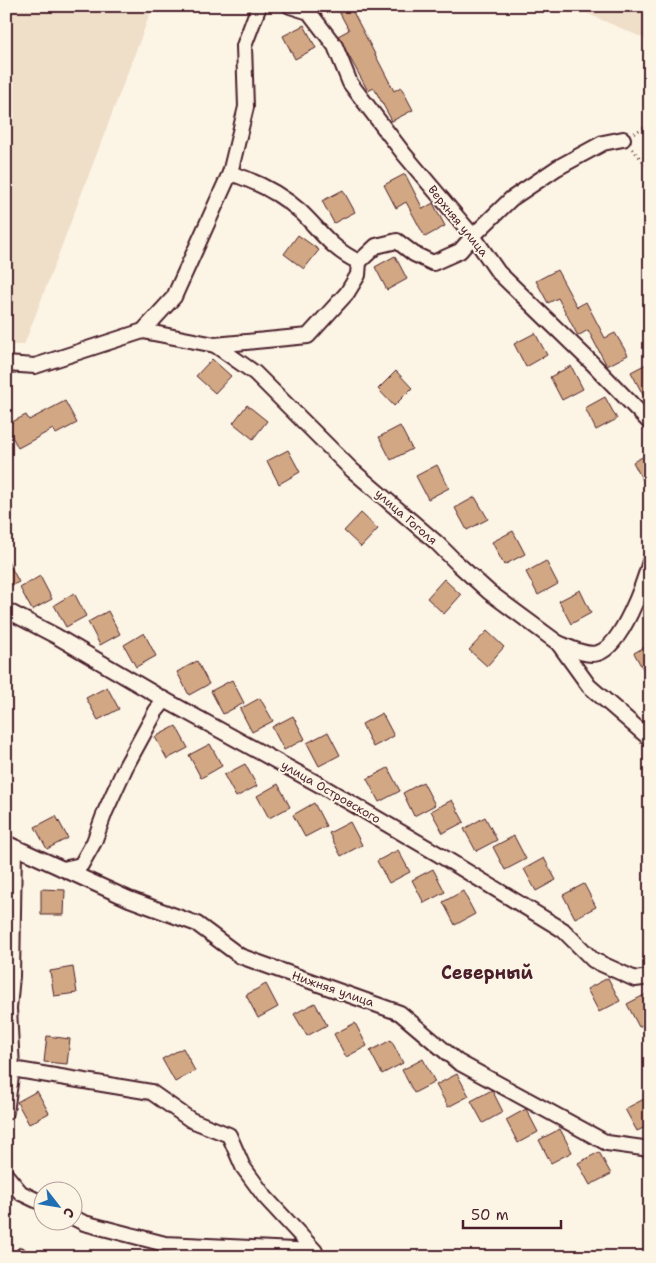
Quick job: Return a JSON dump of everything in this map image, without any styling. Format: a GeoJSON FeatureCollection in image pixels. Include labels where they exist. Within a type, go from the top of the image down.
{"type":"FeatureCollection","features":[{"type":"Feature","properties":{"kind":"street"},"geometry":{"type":"LineString","coordinates":[[6,364],[35,366],[143,331],[174,297],[230,172],[246,107],[244,46],[259,6]]}},
{"type":"Feature","properties":{"kind":"street","name":"Верхняя улица"},"geometry":{"type":"LineString","coordinates":[[290,6],[309,12],[335,46],[350,83],[404,154],[473,236],[498,272],[592,363],[650,423]]}},
{"type":"Feature","properties":{"kind":"street"},"geometry":{"type":"LineString","coordinates":[[215,345],[308,336],[348,293],[358,275],[359,262],[376,246],[396,241],[414,254],[432,263],[460,251],[511,198],[557,168],[603,143],[623,139]]}},
{"type":"Feature","properties":{"kind":"street"},"geometry":{"type":"LineString","coordinates":[[230,172],[248,178],[279,195],[300,211],[329,243],[344,255],[359,262]]}},
{"type":"Feature","properties":{"kind":"street","name":"улица Гоголя"},"geometry":{"type":"LineString","coordinates":[[143,331],[215,345],[255,373],[352,470],[437,543],[489,592],[558,643],[589,686],[650,739]]}},
{"type":"Feature","properties":{"kind":"street"},"geometry":{"type":"LineString","coordinates":[[558,643],[583,653],[598,654],[613,643],[627,622],[645,581],[650,561]]}},
{"type":"Feature","properties":{"kind":"street","name":"улица Островского"},"geometry":{"type":"LineString","coordinates":[[6,610],[56,636],[165,700],[320,785],[438,854],[563,930],[594,960],[635,979],[650,977]]}},
{"type":"Feature","properties":{"kind":"street"},"geometry":{"type":"LineString","coordinates":[[63,869],[81,865],[94,842],[105,812],[126,766],[156,711],[165,700]]}},
{"type":"Feature","properties":{"kind":"street"},"geometry":{"type":"LineString","coordinates":[[6,1112],[12,1069],[9,1008],[12,976],[10,845]]}},
{"type":"Feature","properties":{"kind":"street","name":"Нижняя улица"},"geometry":{"type":"LineString","coordinates":[[10,845],[129,899],[197,924],[240,956],[400,1013],[458,1062],[474,1071],[607,1143],[650,1149]]}},
{"type":"Feature","properties":{"kind":"street"},"geometry":{"type":"LineString","coordinates":[[12,1069],[151,1092],[191,1120],[229,1135],[243,1167],[265,1197],[320,1254]]}},
{"type":"Feature","properties":{"kind":"street"},"geometry":{"type":"LineString","coordinates":[[6,1175],[21,1193],[32,1198]]}},
{"type":"Feature","properties":{"kind":"street"},"geometry":{"type":"LineString","coordinates":[[82,1222],[165,1244],[320,1254]]}},
{"type":"Feature","properties":{"kind":"path"},"geometry":{"type":"LineString","coordinates":[[650,124],[623,139],[650,169]]}},
{"type":"Feature","properties":{"kind":"shaded area"},"geometry":{"type":"Polygon","coordinates":[[[6,6],[153,6],[24,345],[6,345],[6,6]]]}},
{"type":"Feature","properties":{"kind":"shaded area"},"geometry":{"type":"Polygon","coordinates":[[[570,6],[650,6],[650,41],[570,6]]]}},
{"type":"Feature","properties":{"kind":"building"},"geometry":{"type":"Polygon","coordinates":[[[336,6],[350,6],[394,91],[401,87],[413,110],[392,121],[374,88],[368,91],[338,36],[349,30],[336,6]]]}},
{"type":"Feature","properties":{"kind":"building"},"geometry":{"type":"Polygon","coordinates":[[[304,25],[316,48],[295,59],[283,36],[304,25]]]}},
{"type":"Feature","properties":{"kind":"building"},"geometry":{"type":"Polygon","coordinates":[[[405,174],[423,209],[433,203],[445,226],[425,237],[406,202],[396,208],[384,185],[405,174]]]}},
{"type":"Feature","properties":{"kind":"building"},"geometry":{"type":"Polygon","coordinates":[[[343,190],[355,212],[334,223],[322,201],[343,190]]]}},
{"type":"Feature","properties":{"kind":"building"},"geometry":{"type":"Polygon","coordinates":[[[298,235],[319,250],[304,269],[284,254],[298,235]]]}},
{"type":"Feature","properties":{"kind":"building"},"geometry":{"type":"Polygon","coordinates":[[[395,256],[407,279],[387,290],[375,267],[395,256]]]}},
{"type":"Feature","properties":{"kind":"building"},"geometry":{"type":"Polygon","coordinates":[[[557,270],[577,307],[586,302],[605,338],[615,333],[628,355],[607,366],[588,330],[578,336],[558,298],[548,303],[536,281],[557,270]]]}},
{"type":"Feature","properties":{"kind":"building"},"geometry":{"type":"Polygon","coordinates":[[[535,333],[547,355],[526,367],[514,344],[535,333]]]}},
{"type":"Feature","properties":{"kind":"building"},"geometry":{"type":"Polygon","coordinates":[[[212,359],[231,376],[215,393],[196,376],[212,359]]]}},
{"type":"Feature","properties":{"kind":"building"},"geometry":{"type":"Polygon","coordinates":[[[650,362],[650,408],[631,372],[650,362]]]}},
{"type":"Feature","properties":{"kind":"building"},"geometry":{"type":"Polygon","coordinates":[[[571,366],[583,389],[562,400],[550,377],[571,366]]]}},
{"type":"Feature","properties":{"kind":"building"},"geometry":{"type":"Polygon","coordinates":[[[396,371],[412,388],[394,406],[378,389],[396,371]]]}},
{"type":"Feature","properties":{"kind":"building"},"geometry":{"type":"Polygon","coordinates":[[[605,397],[617,419],[596,430],[585,408],[605,397]]]}},
{"type":"Feature","properties":{"kind":"building"},"geometry":{"type":"Polygon","coordinates":[[[65,401],[77,423],[56,434],[53,429],[18,448],[6,425],[26,415],[29,420],[65,401]]]}},
{"type":"Feature","properties":{"kind":"building"},"geometry":{"type":"Polygon","coordinates":[[[247,405],[267,421],[253,439],[233,423],[247,405]]]}},
{"type":"Feature","properties":{"kind":"building"},"geometry":{"type":"Polygon","coordinates":[[[400,426],[412,449],[391,460],[379,437],[400,426]]]}},
{"type":"Feature","properties":{"kind":"building"},"geometry":{"type":"Polygon","coordinates":[[[288,450],[300,472],[279,484],[267,461],[288,450]]]}},
{"type":"Feature","properties":{"kind":"building"},"geometry":{"type":"Polygon","coordinates":[[[650,453],[650,494],[633,462],[650,453]]]}},
{"type":"Feature","properties":{"kind":"building"},"geometry":{"type":"Polygon","coordinates":[[[437,465],[449,488],[428,499],[416,476],[437,465]]]}},
{"type":"Feature","properties":{"kind":"building"},"geometry":{"type":"Polygon","coordinates":[[[475,497],[488,519],[467,530],[455,508],[475,497]]]}},
{"type":"Feature","properties":{"kind":"building"},"geometry":{"type":"Polygon","coordinates":[[[361,513],[378,529],[361,547],[344,531],[361,513]]]}},
{"type":"Feature","properties":{"kind":"building"},"geometry":{"type":"Polygon","coordinates":[[[513,531],[525,554],[504,565],[492,542],[513,531]]]}},
{"type":"Feature","properties":{"kind":"building"},"geometry":{"type":"Polygon","coordinates":[[[6,558],[19,582],[6,588],[6,558]]]}},
{"type":"Feature","properties":{"kind":"building"},"geometry":{"type":"Polygon","coordinates":[[[546,561],[558,584],[538,595],[526,572],[546,561]]]}},
{"type":"Feature","properties":{"kind":"building"},"geometry":{"type":"Polygon","coordinates":[[[40,576],[52,599],[32,610],[20,588],[40,576]]]}},
{"type":"Feature","properties":{"kind":"building"},"geometry":{"type":"Polygon","coordinates":[[[444,579],[461,595],[444,614],[427,598],[444,579]]]}},
{"type":"Feature","properties":{"kind":"building"},"geometry":{"type":"Polygon","coordinates":[[[580,590],[591,613],[571,624],[559,601],[580,590]]]}},
{"type":"Feature","properties":{"kind":"building"},"geometry":{"type":"Polygon","coordinates":[[[74,593],[86,616],[66,627],[54,605],[74,593]]]}},
{"type":"Feature","properties":{"kind":"building"},"geometry":{"type":"Polygon","coordinates":[[[108,611],[120,634],[100,645],[88,622],[108,611]]]}},
{"type":"Feature","properties":{"kind":"building"},"geometry":{"type":"Polygon","coordinates":[[[487,631],[504,647],[487,666],[469,650],[487,631]]]}},
{"type":"Feature","properties":{"kind":"building"},"geometry":{"type":"Polygon","coordinates":[[[144,633],[156,656],[136,667],[124,645],[144,633]]]}},
{"type":"Feature","properties":{"kind":"building"},"geometry":{"type":"Polygon","coordinates":[[[650,644],[650,682],[634,653],[650,644]]]}},
{"type":"Feature","properties":{"kind":"building"},"geometry":{"type":"Polygon","coordinates":[[[197,661],[209,684],[189,695],[177,672],[197,661]]]}},
{"type":"Feature","properties":{"kind":"building"},"geometry":{"type":"Polygon","coordinates":[[[232,680],[244,703],[223,714],[211,691],[232,680]]]}},
{"type":"Feature","properties":{"kind":"building"},"geometry":{"type":"Polygon","coordinates":[[[107,687],[119,709],[98,720],[86,698],[107,687]]]}},
{"type":"Feature","properties":{"kind":"building"},"geometry":{"type":"Polygon","coordinates":[[[260,698],[273,721],[252,732],[240,709],[260,698]]]}},
{"type":"Feature","properties":{"kind":"building"},"geometry":{"type":"Polygon","coordinates":[[[382,713],[394,736],[373,747],[362,724],[382,713]]]}},
{"type":"Feature","properties":{"kind":"building"},"geometry":{"type":"Polygon","coordinates":[[[293,716],[305,739],[284,750],[272,727],[293,716]]]}},
{"type":"Feature","properties":{"kind":"building"},"geometry":{"type":"Polygon","coordinates":[[[176,726],[188,748],[167,759],[155,737],[176,726]]]}},
{"type":"Feature","properties":{"kind":"building"},"geometry":{"type":"Polygon","coordinates":[[[328,732],[340,755],[319,766],[307,743],[328,732]]]}},
{"type":"Feature","properties":{"kind":"building"},"geometry":{"type":"Polygon","coordinates":[[[210,744],[222,766],[201,778],[189,755],[210,744]]]}},
{"type":"Feature","properties":{"kind":"building"},"geometry":{"type":"Polygon","coordinates":[[[245,764],[257,786],[236,797],[224,775],[245,764]]]}},
{"type":"Feature","properties":{"kind":"building"},"geometry":{"type":"Polygon","coordinates":[[[388,768],[400,791],[379,802],[367,779],[388,768]]]}},
{"type":"Feature","properties":{"kind":"building"},"geometry":{"type":"Polygon","coordinates":[[[423,782],[435,805],[414,816],[403,793],[423,782]]]}},
{"type":"Feature","properties":{"kind":"building"},"geometry":{"type":"Polygon","coordinates":[[[278,784],[290,807],[269,818],[257,796],[278,784]]]}},
{"type":"Feature","properties":{"kind":"building"},"geometry":{"type":"Polygon","coordinates":[[[452,800],[464,822],[443,833],[431,811],[452,800]]]}},
{"type":"Feature","properties":{"kind":"building"},"geometry":{"type":"Polygon","coordinates":[[[314,803],[326,826],[305,837],[293,815],[314,803]]]}},
{"type":"Feature","properties":{"kind":"building"},"geometry":{"type":"Polygon","coordinates":[[[56,816],[68,838],[47,849],[35,827],[56,816]]]}},
{"type":"Feature","properties":{"kind":"building"},"geometry":{"type":"Polygon","coordinates":[[[485,817],[497,840],[476,851],[464,829],[485,817]]]}},
{"type":"Feature","properties":{"kind":"building"},"geometry":{"type":"Polygon","coordinates":[[[350,822],[362,845],[341,856],[329,833],[350,822]]]}},
{"type":"Feature","properties":{"kind":"building"},"geometry":{"type":"Polygon","coordinates":[[[514,836],[526,859],[505,870],[493,847],[514,836]]]}},
{"type":"Feature","properties":{"kind":"building"},"geometry":{"type":"Polygon","coordinates":[[[398,850],[410,872],[389,883],[377,861],[398,850]]]}},
{"type":"Feature","properties":{"kind":"building"},"geometry":{"type":"Polygon","coordinates":[[[544,858],[556,880],[536,891],[524,869],[544,858]]]}},
{"type":"Feature","properties":{"kind":"building"},"geometry":{"type":"Polygon","coordinates":[[[433,869],[445,892],[424,903],[412,880],[433,869]]]}},
{"type":"Feature","properties":{"kind":"building"},"geometry":{"type":"Polygon","coordinates":[[[584,884],[596,907],[575,918],[563,895],[584,884]]]}},
{"type":"Feature","properties":{"kind":"building"},"geometry":{"type":"Polygon","coordinates":[[[41,889],[65,890],[64,915],[41,915],[41,889]]]}},
{"type":"Feature","properties":{"kind":"building"},"geometry":{"type":"Polygon","coordinates":[[[463,891],[475,914],[455,925],[443,902],[463,891]]]}},
{"type":"Feature","properties":{"kind":"building"},"geometry":{"type":"Polygon","coordinates":[[[73,967],[77,993],[54,996],[50,971],[73,967]]]}},
{"type":"Feature","properties":{"kind":"building"},"geometry":{"type":"Polygon","coordinates":[[[608,978],[620,1001],[599,1012],[587,989],[608,978]]]}},
{"type":"Feature","properties":{"kind":"building"},"geometry":{"type":"Polygon","coordinates":[[[266,984],[278,1007],[258,1018],[246,995],[266,984]]]}},
{"type":"Feature","properties":{"kind":"building"},"geometry":{"type":"Polygon","coordinates":[[[650,992],[650,1021],[639,1027],[627,1004],[650,992]]]}},
{"type":"Feature","properties":{"kind":"building"},"geometry":{"type":"Polygon","coordinates":[[[315,1003],[327,1025],[307,1036],[294,1014],[315,1003]]]}},
{"type":"Feature","properties":{"kind":"building"},"geometry":{"type":"Polygon","coordinates":[[[355,1023],[367,1046],[346,1057],[334,1034],[355,1023]]]}},
{"type":"Feature","properties":{"kind":"building"},"geometry":{"type":"Polygon","coordinates":[[[47,1036],[70,1039],[67,1064],[44,1062],[47,1036]]]}},
{"type":"Feature","properties":{"kind":"building"},"geometry":{"type":"Polygon","coordinates":[[[391,1040],[403,1063],[382,1074],[370,1051],[391,1040]]]}},
{"type":"Feature","properties":{"kind":"building"},"geometry":{"type":"Polygon","coordinates":[[[183,1048],[195,1071],[175,1082],[162,1059],[183,1048]]]}},
{"type":"Feature","properties":{"kind":"building"},"geometry":{"type":"Polygon","coordinates":[[[423,1059],[435,1082],[414,1093],[402,1070],[423,1059]]]}},
{"type":"Feature","properties":{"kind":"building"},"geometry":{"type":"Polygon","coordinates":[[[457,1074],[469,1096],[448,1107],[436,1085],[457,1074]]]}},
{"type":"Feature","properties":{"kind":"building"},"geometry":{"type":"Polygon","coordinates":[[[492,1090],[503,1112],[483,1123],[471,1101],[492,1090]]]}},
{"type":"Feature","properties":{"kind":"building"},"geometry":{"type":"Polygon","coordinates":[[[37,1091],[49,1113],[29,1124],[17,1102],[37,1091]]]}},
{"type":"Feature","properties":{"kind":"building"},"geometry":{"type":"Polygon","coordinates":[[[646,1098],[650,1105],[650,1125],[637,1131],[625,1109],[646,1098]]]}},
{"type":"Feature","properties":{"kind":"building"},"geometry":{"type":"Polygon","coordinates":[[[526,1109],[538,1132],[518,1143],[506,1120],[526,1109]]]}},
{"type":"Feature","properties":{"kind":"building"},"geometry":{"type":"Polygon","coordinates":[[[560,1129],[572,1152],[551,1163],[539,1140],[560,1129]]]}},
{"type":"Feature","properties":{"kind":"building"},"geometry":{"type":"Polygon","coordinates":[[[599,1152],[611,1174],[590,1185],[578,1163],[599,1152]]]}},
{"type":"Feature","properties":{"kind":"district","name":"Северный"},"geometry":{"type":"Point","coordinates":[487,973]}}]}
